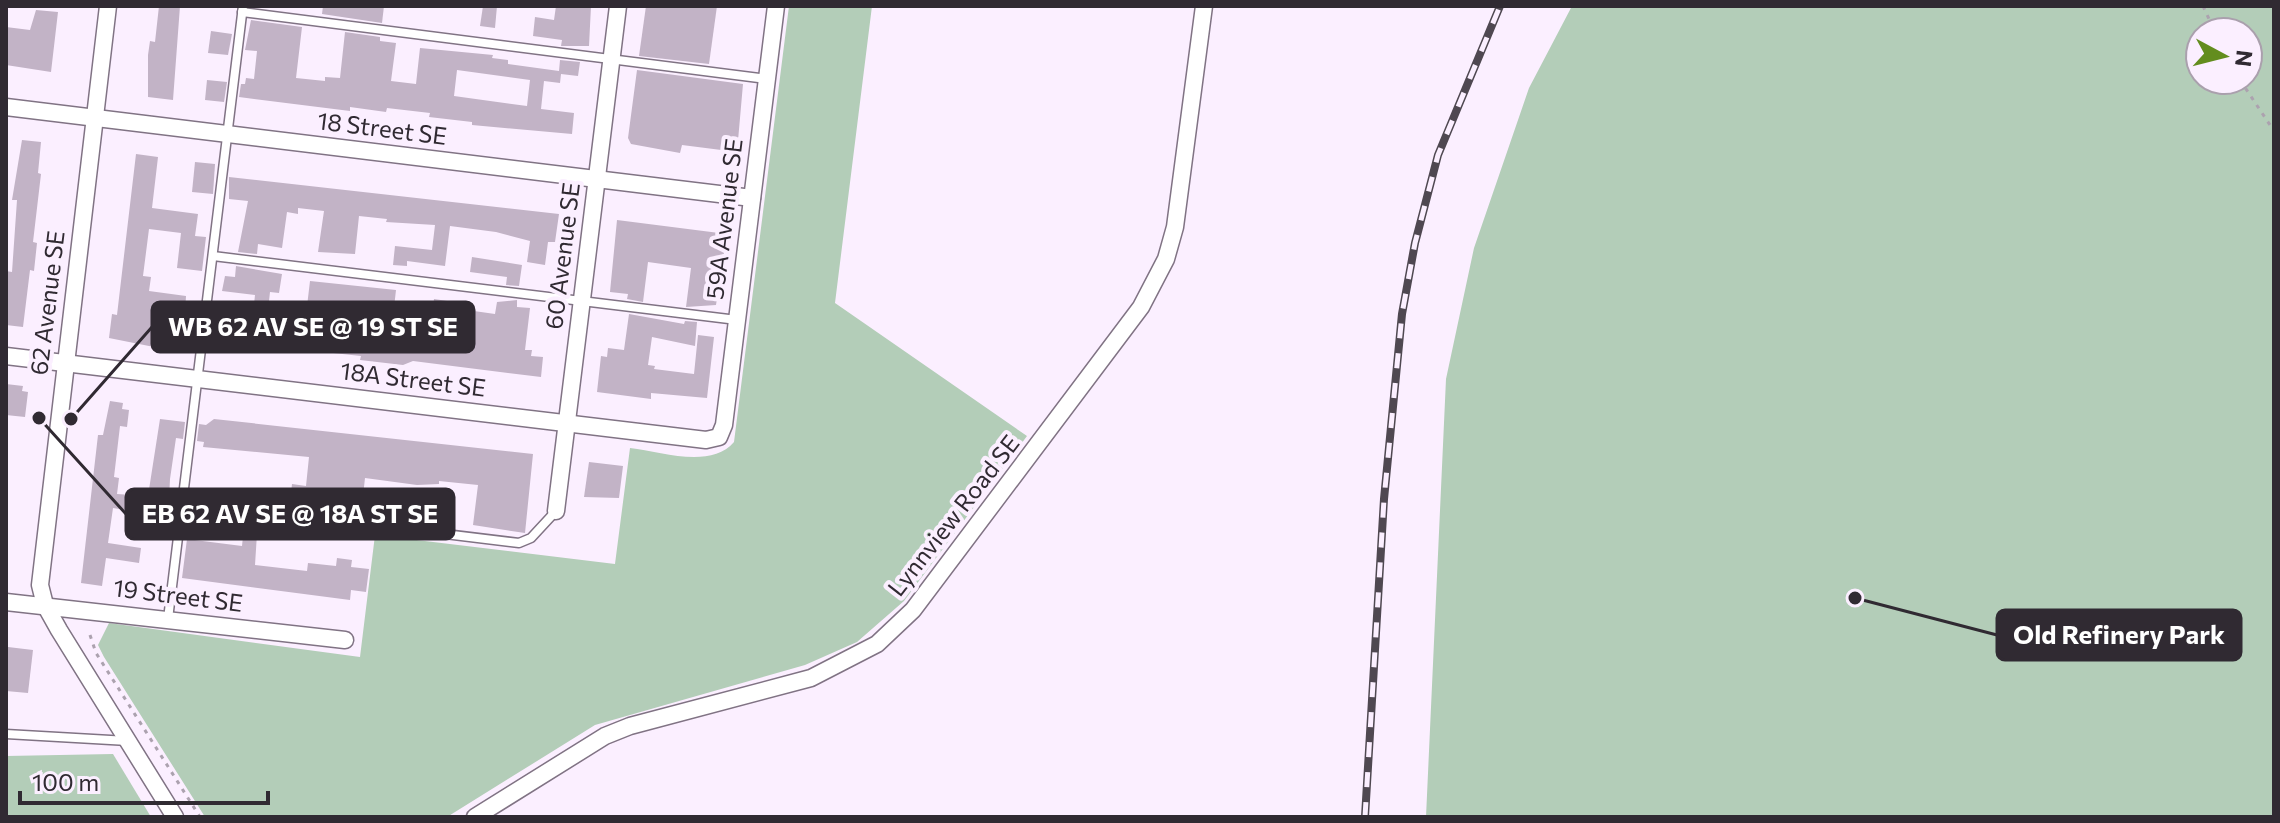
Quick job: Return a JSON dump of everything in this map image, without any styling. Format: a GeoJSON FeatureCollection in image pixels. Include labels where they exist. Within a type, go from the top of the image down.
{"type":"FeatureCollection","features":[{"type":"Feature","properties":{"kind":"street","name":"62 Avenue SE"},"geometry":{"type":"LineString","coordinates":[[45,605],[40,585],[41,560],[108,6]]}},
{"type":"Feature","properties":{"kind":"street","name":"60 Avenue SE"},"geometry":{"type":"LineString","coordinates":[[556,511],[618,6]]}},
{"type":"Feature","properties":{"kind":"street","name":"59A Avenue SE"},"geometry":{"type":"LineString","coordinates":[[719,437],[724,425],[776,6]]}},
{"type":"Feature","properties":{"kind":"street","name":"Lynnview Road SE"},"geometry":{"type":"LineString","coordinates":[[475,817],[618,731],[811,678],[835,667],[877,644],[913,610],[1141,307],[1158,276],[1180,202],[1204,6]]}},
{"type":"Feature","properties":{"kind":"street","name":"18 Street SE"},"geometry":{"type":"LineString","coordinates":[[6,107],[752,198]]}},
{"type":"Feature","properties":{"kind":"street","name":"18A Street SE"},"geometry":{"type":"LineString","coordinates":[[6,356],[706,440],[719,437]]}},
{"type":"Feature","properties":{"kind":"street","name":"19 Street SE"},"geometry":{"type":"LineString","coordinates":[[6,602],[345,640]]}},
{"type":"Feature","properties":{"kind":"street"},"geometry":{"type":"LineString","coordinates":[[45,605],[175,817]]}},
{"type":"Feature","properties":{"kind":"lane"},"geometry":{"type":"LineString","coordinates":[[168,619],[243,9],[767,79]]}},
{"type":"Feature","properties":{"kind":"lane"},"geometry":{"type":"LineString","coordinates":[[213,256],[737,320]]}},
{"type":"Feature","properties":{"kind":"lane"},"geometry":{"type":"LineString","coordinates":[[182,502],[519,543],[531,538],[556,511]]}},
{"type":"Feature","properties":{"kind":"lane"},"geometry":{"type":"LineString","coordinates":[[6,734],[129,742]]}},
{"type":"Feature","properties":{"kind":"path"},"geometry":{"type":"LineString","coordinates":[[2251,96],[2274,131]]}},
{"type":"Feature","properties":{"kind":"path"},"geometry":{"type":"LineString","coordinates":[[90,635],[96,653],[200,817]]}},
{"type":"Feature","properties":{"kind":"green space"},"geometry":{"type":"Polygon","coordinates":[[[789,6],[872,6],[835,303],[1027,436],[904,601],[857,642],[805,665],[595,725],[447,817],[205,817],[98,645],[109,623],[360,657],[375,535],[615,564],[630,448],[699,457],[713,455],[734,442],[789,6]]]}},
{"type":"Feature","properties":{"kind":"green space"},"geometry":{"type":"Polygon","coordinates":[[[1572,6],[2274,6],[2274,817],[1426,817],[1446,379],[1474,248],[1529,88],[1572,6]]]}},
{"type":"Feature","properties":{"kind":"green space"},"geometry":{"type":"Polygon","coordinates":[[[113,754],[151,817],[6,817],[6,756],[113,754]]]}},
{"type":"Feature","properties":{"kind":"building"},"geometry":{"type":"Polygon","coordinates":[[[159,6],[180,6],[173,100],[148,97],[148,55],[150,41],[155,42],[159,6]]]}},
{"type":"Feature","properties":{"kind":"building"},"geometry":{"type":"Polygon","coordinates":[[[323,6],[384,6],[382,23],[322,14],[323,6]]]}},
{"type":"Feature","properties":{"kind":"building"},"geometry":{"type":"Polygon","coordinates":[[[483,6],[497,6],[495,28],[480,26],[483,6]]]}},
{"type":"Feature","properties":{"kind":"building"},"geometry":{"type":"Polygon","coordinates":[[[556,6],[591,6],[589,46],[561,46],[562,40],[533,36],[535,17],[554,20],[556,6]]]}},
{"type":"Feature","properties":{"kind":"building"},"geometry":{"type":"Polygon","coordinates":[[[646,6],[717,6],[709,64],[639,56],[646,6]]]}},
{"type":"Feature","properties":{"kind":"building"},"geometry":{"type":"Polygon","coordinates":[[[36,10],[58,12],[51,72],[6,65],[6,27],[30,30],[36,10]]]}},
{"type":"Feature","properties":{"kind":"building"},"geometry":{"type":"Polygon","coordinates":[[[251,20],[302,27],[296,78],[325,81],[325,77],[340,78],[345,32],[380,37],[380,41],[396,43],[391,81],[416,84],[420,48],[493,55],[492,58],[508,60],[508,64],[559,71],[560,60],[580,62],[578,76],[561,74],[560,83],[544,81],[541,109],[574,113],[572,134],[472,125],[472,122],[429,117],[430,113],[387,108],[386,112],[350,107],[350,111],[239,97],[241,84],[245,84],[246,78],[254,79],[257,51],[245,50],[251,20]],[[457,70],[454,96],[527,106],[530,80],[457,70]]]}},
{"type":"Feature","properties":{"kind":"building"},"geometry":{"type":"Polygon","coordinates":[[[211,31],[232,34],[228,55],[208,53],[211,31]]]}},
{"type":"Feature","properties":{"kind":"building"},"geometry":{"type":"Polygon","coordinates":[[[637,70],[743,84],[737,152],[682,145],[680,153],[631,144],[628,138],[637,70]]]}},
{"type":"Feature","properties":{"kind":"building"},"geometry":{"type":"Polygon","coordinates":[[[207,80],[227,82],[224,102],[205,100],[207,80]]]}},
{"type":"Feature","properties":{"kind":"building"},"geometry":{"type":"Polygon","coordinates":[[[22,140],[41,142],[38,173],[41,174],[33,242],[37,243],[34,271],[30,270],[23,327],[6,325],[6,271],[12,272],[17,200],[12,200],[22,140]]]}},
{"type":"Feature","properties":{"kind":"building"},"geometry":{"type":"Polygon","coordinates":[[[136,154],[158,157],[152,208],[198,214],[195,236],[206,237],[202,271],[177,268],[181,233],[149,229],[143,276],[151,277],[149,291],[186,296],[183,344],[160,341],[159,348],[109,338],[112,314],[117,315],[136,154]]]}},
{"type":"Feature","properties":{"kind":"building"},"geometry":{"type":"Polygon","coordinates":[[[195,162],[215,164],[213,194],[192,192],[195,162]]]}},
{"type":"Feature","properties":{"kind":"building"},"geometry":{"type":"Polygon","coordinates":[[[229,177],[559,214],[555,242],[548,242],[545,265],[527,262],[530,241],[496,232],[450,226],[445,266],[407,261],[407,266],[393,265],[395,246],[432,250],[435,225],[386,222],[387,219],[359,216],[355,254],[318,252],[324,211],[298,208],[298,214],[287,212],[282,248],[258,244],[257,254],[238,252],[248,201],[229,199],[229,177]]]}},
{"type":"Feature","properties":{"kind":"building"},"geometry":{"type":"Polygon","coordinates":[[[617,220],[727,234],[716,305],[686,307],[691,268],[648,262],[643,302],[627,299],[628,294],[610,292],[617,220]]]}},
{"type":"Feature","properties":{"kind":"building"},"geometry":{"type":"Polygon","coordinates":[[[472,257],[522,265],[519,286],[506,285],[507,277],[470,272],[472,257]]]}},
{"type":"Feature","properties":{"kind":"building"},"geometry":{"type":"Polygon","coordinates":[[[236,266],[282,274],[279,293],[270,292],[267,319],[305,323],[310,281],[396,290],[391,334],[429,339],[434,299],[454,302],[453,308],[495,314],[497,302],[517,300],[517,307],[530,308],[525,350],[532,350],[531,356],[543,357],[541,377],[413,361],[403,365],[360,360],[361,356],[211,340],[214,318],[252,323],[255,295],[222,291],[225,276],[235,277],[236,266]],[[327,302],[323,331],[364,336],[368,307],[327,302]]]}},
{"type":"Feature","properties":{"kind":"building"},"geometry":{"type":"Polygon","coordinates":[[[629,314],[684,324],[685,321],[697,322],[695,346],[652,337],[648,365],[655,366],[654,369],[694,374],[698,335],[714,337],[707,398],[651,393],[651,399],[597,392],[601,356],[607,357],[608,348],[624,350],[629,314]]]}},
{"type":"Feature","properties":{"kind":"building"},"geometry":{"type":"Polygon","coordinates":[[[6,384],[23,386],[22,391],[28,392],[25,417],[6,415],[6,384]]]}},
{"type":"Feature","properties":{"kind":"building"},"geometry":{"type":"Polygon","coordinates":[[[110,401],[123,403],[122,409],[129,410],[127,427],[120,426],[114,477],[119,478],[117,494],[148,496],[160,419],[185,422],[183,439],[176,438],[170,479],[168,519],[173,519],[172,532],[148,529],[150,514],[113,508],[108,543],[141,548],[139,563],[106,558],[102,586],[81,583],[98,435],[103,435],[110,401]]]}},
{"type":"Feature","properties":{"kind":"building"},"geometry":{"type":"Polygon","coordinates":[[[214,419],[533,454],[525,533],[473,525],[478,485],[439,481],[439,484],[417,485],[365,478],[361,514],[290,502],[292,484],[306,486],[309,457],[203,447],[204,442],[197,441],[199,424],[206,425],[214,419]]]}},
{"type":"Feature","properties":{"kind":"building"},"geometry":{"type":"Polygon","coordinates":[[[589,462],[623,466],[619,498],[584,497],[589,462]]]}},
{"type":"Feature","properties":{"kind":"building"},"geometry":{"type":"Polygon","coordinates":[[[245,517],[258,518],[255,565],[307,571],[308,563],[336,566],[337,558],[352,560],[351,567],[369,569],[366,592],[351,590],[350,600],[182,578],[187,539],[242,546],[245,517]]]}},
{"type":"Feature","properties":{"kind":"building"},"geometry":{"type":"Polygon","coordinates":[[[8,647],[33,650],[28,693],[6,691],[8,647]]]}},
{"type":"Feature","properties":{"kind":"railway"},"geometry":{"type":"LineString","coordinates":[[1365,817],[1384,499],[1402,314],[1415,243],[1438,155],[1500,6]]}},
{"type":"Feature","properties":{"kind":"place","name":"EB 62 AV SE @ 18A ST SE"},"geometry":{"type":"Point","coordinates":[39,418]}},
{"type":"Feature","properties":{"kind":"place","name":"WB 62 AV SE @ 19 ST SE"},"geometry":{"type":"Point","coordinates":[71,419]}},
{"type":"Feature","properties":{"kind":"place","name":"Old Refinery Park"},"geometry":{"type":"Point","coordinates":[1855,598]}}]}
